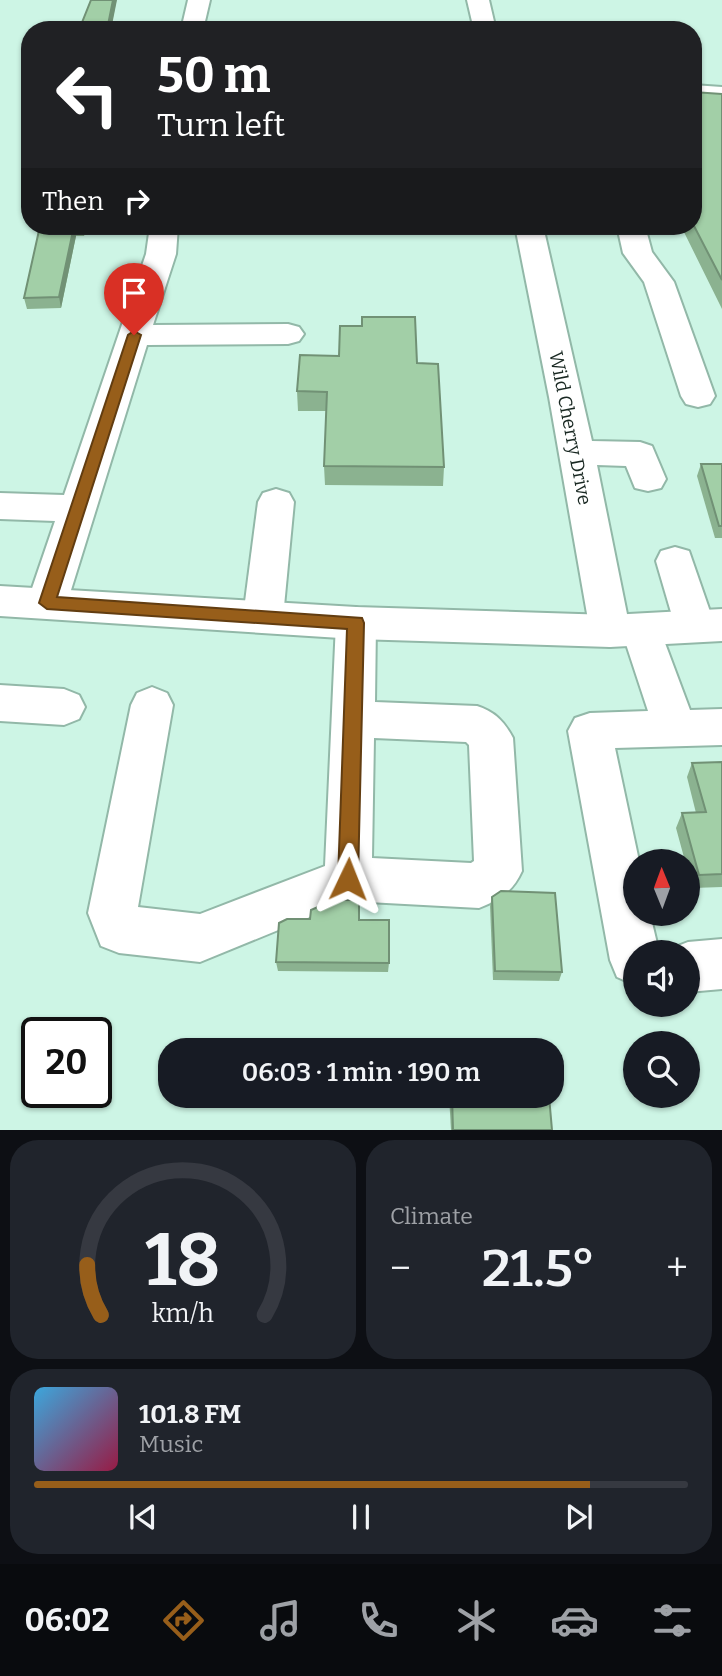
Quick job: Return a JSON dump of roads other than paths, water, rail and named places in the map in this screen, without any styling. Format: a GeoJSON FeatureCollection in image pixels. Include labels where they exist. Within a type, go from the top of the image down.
{"type":"FeatureCollection","features":[{"type":"Feature","properties":{"kind":"street"},"geometry":{"type":"LineString","coordinates":[[194,21],[199,0]]}},
{"type":"Feature","properties":{"kind":"street"},"geometry":{"type":"LineString","coordinates":[[478,0],[483,21]]}},
{"type":"Feature","properties":{"kind":"street"},"geometry":{"type":"LineString","coordinates":[[702,93],[722,94]]}},
{"type":"Feature","properties":{"kind":"street"},"geometry":{"type":"LineString","coordinates":[[47,603],[160,254],[163,235]]}},
{"type":"Feature","properties":{"kind":"street","name":"Wild Cherry Drive"},"geometry":{"type":"LineString","coordinates":[[532,235],[580,397],[576,453],[626,630],[675,728]]}},
{"type":"Feature","properties":{"kind":"street"},"geometry":{"type":"LineString","coordinates":[[633,235],[638,253],[659,282],[698,396]]}},
{"type":"Feature","properties":{"kind":"street"},"geometry":{"type":"LineString","coordinates":[[134,335],[288,334]]}},
{"type":"Feature","properties":{"kind":"street"},"geometry":{"type":"LineString","coordinates":[[576,453],[644,466]]}},
{"type":"Feature","properties":{"kind":"street"},"geometry":{"type":"LineString","coordinates":[[263,617],[276,502]]}},
{"type":"Feature","properties":{"kind":"street"},"geometry":{"type":"LineString","coordinates":[[0,506],[77,509]]}},
{"type":"Feature","properties":{"kind":"street"},"geometry":{"type":"LineString","coordinates":[[0,601],[356,623],[626,630],[709,626],[674,561]]}},
{"type":"Feature","properties":{"kind":"street"},"geometry":{"type":"LineString","coordinates":[[348,879],[356,623]]}},
{"type":"Feature","properties":{"kind":"street"},"geometry":{"type":"LineString","coordinates":[[0,703],[64,707]]}},
{"type":"Feature","properties":{"kind":"street"},"geometry":{"type":"LineString","coordinates":[[152,705],[113,913],[119,929],[200,938],[348,879],[479,886],[498,872],[491,738],[477,724],[353,719]]}},
{"type":"Feature","properties":{"kind":"street"},"geometry":{"type":"LineString","coordinates":[[631,940],[590,732],[722,727]]}},
{"type":"Feature","properties":{"kind":"street"},"geometry":{"type":"LineString","coordinates":[[700,966],[722,964]]}}]}
